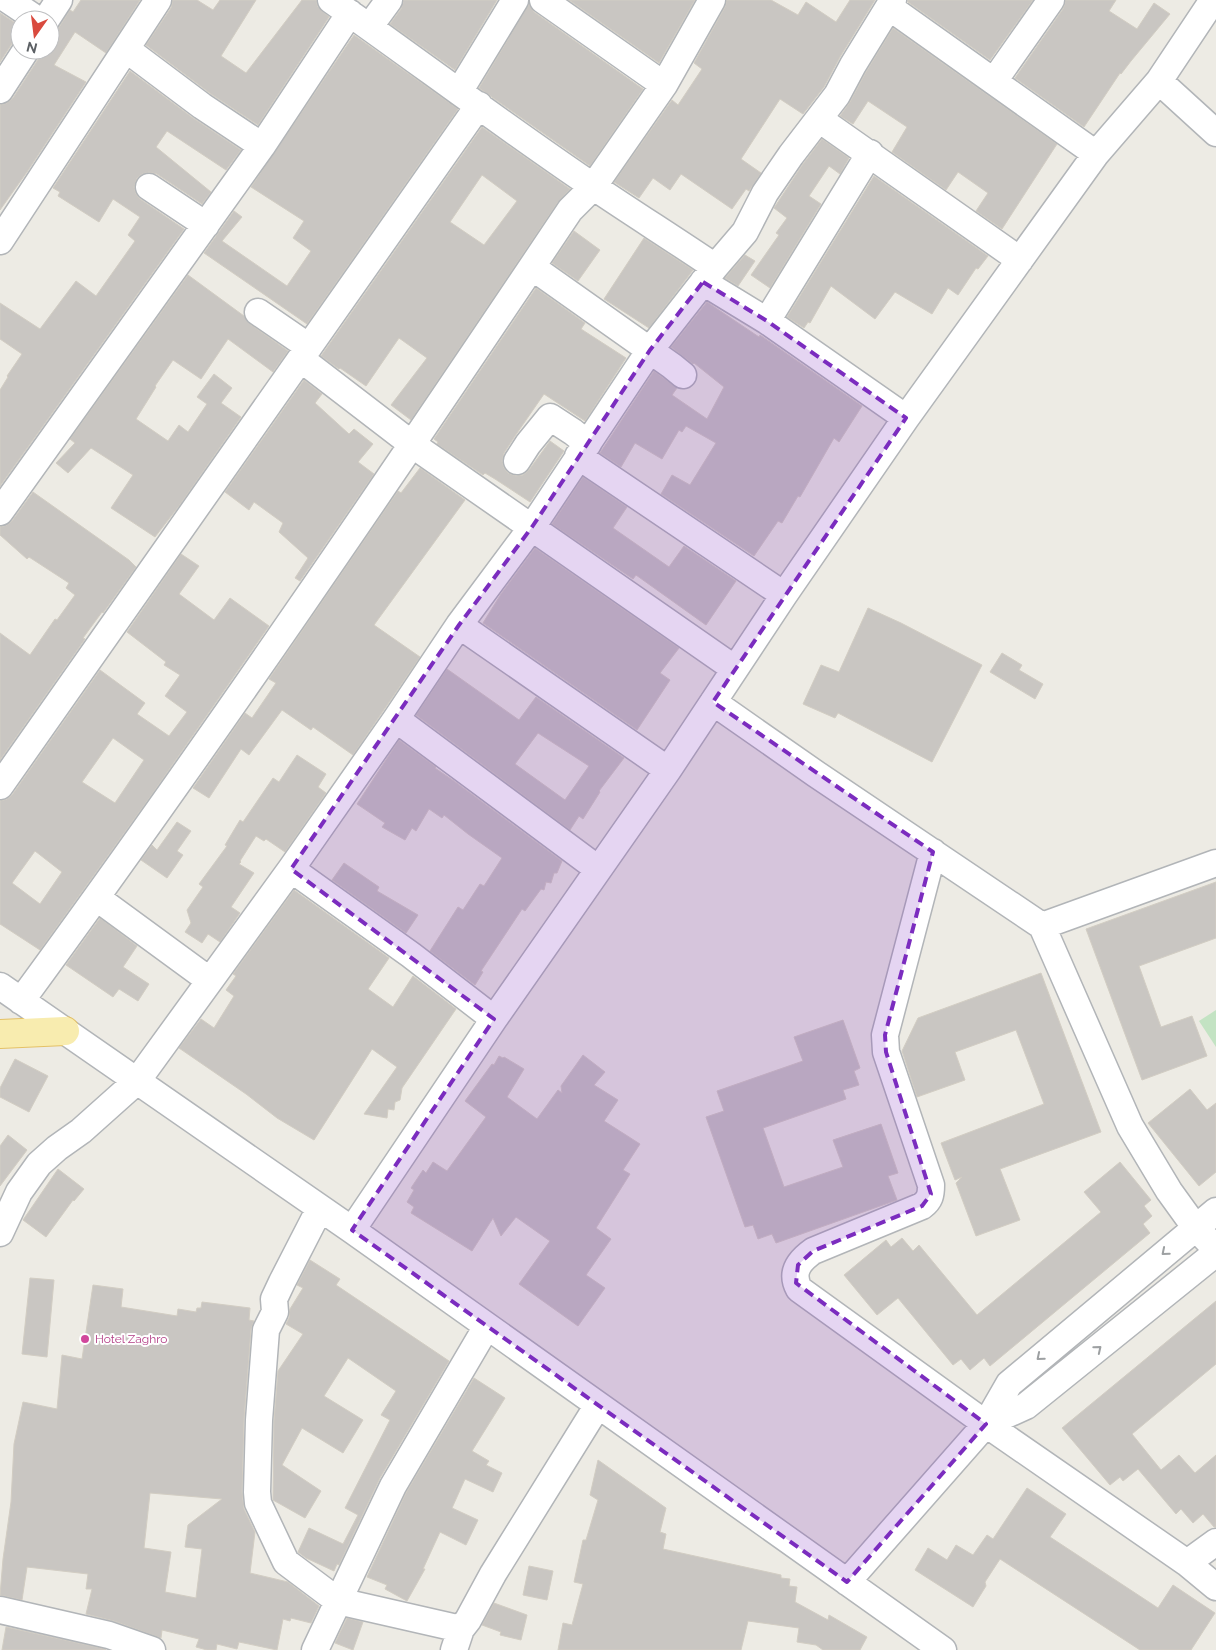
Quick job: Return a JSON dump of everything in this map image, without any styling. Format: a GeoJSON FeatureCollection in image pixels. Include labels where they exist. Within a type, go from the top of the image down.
{"type":"FeatureCollection","features":[{"type":"Feature","properties":{"kind":"main road"},"geometry":{"type":"LineString","coordinates":[[0,1034],[65,1031]]}},
{"type":"Feature","properties":{"kind":"street"},"geometry":{"type":"LineString","coordinates":[[8,0],[23,10]]}},
{"type":"Feature","properties":{"kind":"street"},"geometry":{"type":"LineString","coordinates":[[0,241],[158,0]]}},
{"type":"Feature","properties":{"kind":"street"},"geometry":{"type":"LineString","coordinates":[[0,512],[262,146],[350,13],[389,0]]}},
{"type":"Feature","properties":{"kind":"street"},"geometry":{"type":"LineString","coordinates":[[0,786],[305,353],[469,99],[515,0]]}},
{"type":"Feature","properties":{"kind":"street"},"geometry":{"type":"LineString","coordinates":[[543,0],[664,85]]}},
{"type":"Feature","properties":{"kind":"street"},"geometry":{"type":"LineString","coordinates":[[21,1001],[97,898],[413,445],[570,210],[594,187],[664,85],[712,0]]}},
{"type":"Feature","properties":{"kind":"street"},"geometry":{"type":"LineString","coordinates":[[994,81],[1052,0]]}},
{"type":"Feature","properties":{"kind":"street"},"geometry":{"type":"LineString","coordinates":[[352,1230],[494,1020],[668,770],[784,595],[906,418],[1096,154],[1159,81],[1213,0]]}},
{"type":"Feature","properties":{"kind":"street"},"geometry":{"type":"LineString","coordinates":[[0,1233],[19,1192],[39,1164],[81,1131],[137,1081],[291,869],[459,625],[532,527],[650,350],[745,232],[765,193],[791,155],[837,95],[853,65],[891,4],[1096,154]]}},
{"type":"Feature","properties":{"kind":"street"},"geometry":{"type":"LineString","coordinates":[[350,13],[594,187],[767,321],[906,418]]}},
{"type":"Feature","properties":{"kind":"street"},"geometry":{"type":"LineString","coordinates":[[126,49],[202,106],[262,146]]}},
{"type":"Feature","properties":{"kind":"street"},"geometry":{"type":"LineString","coordinates":[[0,90],[20,60]]}},
{"type":"Feature","properties":{"kind":"street"},"geometry":{"type":"LineString","coordinates":[[1159,81],[1216,133]]}},
{"type":"Feature","properties":{"kind":"street"},"geometry":{"type":"LineString","coordinates":[[819,119],[1020,260]]}},
{"type":"Feature","properties":{"kind":"street"},"geometry":{"type":"LineString","coordinates":[[767,321],[870,154]]}},
{"type":"Feature","properties":{"kind":"street"},"geometry":{"type":"LineString","coordinates":[[149,187],[206,225]]}},
{"type":"Feature","properties":{"kind":"street"},"geometry":{"type":"LineString","coordinates":[[532,267],[683,375]]}},
{"type":"Feature","properties":{"kind":"street"},"geometry":{"type":"LineString","coordinates":[[258,312],[413,445],[735,668]]}},
{"type":"Feature","properties":{"kind":"street"},"geometry":{"type":"LineString","coordinates":[[517,462],[528,444],[550,417],[573,432],[583,450],[784,595]]}},
{"type":"Feature","properties":{"kind":"street"},"geometry":{"type":"LineString","coordinates":[[459,625],[668,770]]}},
{"type":"Feature","properties":{"kind":"street"},"geometry":{"type":"LineString","coordinates":[[713,702],[816,774],[1042,926],[1130,1126],[1169,1191],[1195,1227],[1216,1249]]}},
{"type":"Feature","properties":{"kind":"street"},"geometry":{"type":"LineString","coordinates":[[396,719],[598,869]]}},
{"type":"Feature","properties":{"kind":"street"},"geometry":{"type":"LineString","coordinates":[[933,852],[885,1035],[886,1052],[932,1185],[931,1194],[928,1201],[922,1206],[813,1251],[798,1265],[795,1276],[796,1283],[799,1289],[986,1424],[1187,1563],[1216,1587]]}},
{"type":"Feature","properties":{"kind":"street"},"geometry":{"type":"LineString","coordinates":[[1042,926],[1216,864]]}},
{"type":"Feature","properties":{"kind":"street"},"geometry":{"type":"LineString","coordinates":[[291,869],[411,955],[494,1020]]}},
{"type":"Feature","properties":{"kind":"street"},"geometry":{"type":"LineString","coordinates":[[97,898],[209,980]]}},
{"type":"Feature","properties":{"kind":"street"},"geometry":{"type":"LineString","coordinates":[[0,986],[352,1230],[942,1650]]}},
{"type":"Feature","properties":{"kind":"street"},"geometry":{"type":"LineString","coordinates":[[320,1208],[274,1299],[276,1312],[266,1330],[259,1420],[257,1492],[258,1503],[286,1562],[338,1601],[457,1640],[493,1574],[598,1405]]}},
{"type":"Feature","properties":{"kind":"street"},"geometry":{"type":"LineString","coordinates":[[847,1582],[986,1424],[1009,1384],[1216,1210]]}},
{"type":"Feature","properties":{"kind":"street"},"geometry":{"type":"LineString","coordinates":[[986,1424],[1026,1406],[1216,1254]]}},
{"type":"Feature","properties":{"kind":"street"},"geometry":{"type":"LineString","coordinates":[[315,1650],[393,1486],[488,1326]]}},
{"type":"Feature","properties":{"kind":"street"},"geometry":{"type":"LineString","coordinates":[[1187,1563],[1216,1542]]}},
{"type":"Feature","properties":{"kind":"street"},"geometry":{"type":"LineString","coordinates":[[0,1610],[109,1635],[152,1650]]}},
{"type":"Feature","properties":{"kind":"highlighted area"},"geometry":{"type":"Polygon","coordinates":[[[703,282],[767,321],[906,418],[713,702],[933,852],[885,1035],[886,1052],[931,1194],[922,1206],[813,1251],[798,1265],[796,1283],[986,1424],[847,1582],[352,1230],[494,1019],[291,869],[459,625],[532,527],[650,350],[703,282]]]}},
{"type":"Feature","properties":{"kind":"green space"},"geometry":{"type":"Polygon","coordinates":[[[1216,1010],[1216,1047],[1199,1021],[1216,1010]]]}},
{"type":"Feature","properties":{"kind":"building"},"geometry":{"type":"Polygon","coordinates":[[[81,0],[140,0],[106,53],[75,32],[60,56],[60,26],[70,10],[73,12],[81,0]]]}},
{"type":"Feature","properties":{"kind":"building"},"geometry":{"type":"Polygon","coordinates":[[[173,0],[197,0],[213,10],[220,0],[256,0],[221,56],[246,73],[302,0],[316,0],[318,7],[329,17],[258,125],[211,94],[146,45],[171,8],[173,0]]]}},
{"type":"Feature","properties":{"kind":"building"},"geometry":{"type":"Polygon","coordinates":[[[404,0],[497,0],[455,70],[390,24],[401,9],[404,0]]]}},
{"type":"Feature","properties":{"kind":"building"},"geometry":{"type":"Polygon","coordinates":[[[569,0],[695,0],[659,63],[569,0]]]}},
{"type":"Feature","properties":{"kind":"building"},"geometry":{"type":"Polygon","coordinates":[[[727,0],[771,0],[798,15],[806,2],[836,22],[850,0],[875,0],[824,87],[803,114],[780,99],[741,159],[761,173],[749,191],[746,189],[732,209],[681,174],[670,190],[653,178],[639,198],[614,182],[672,100],[678,105],[702,69],[694,63],[727,0]]]}},
{"type":"Feature","properties":{"kind":"building"},"geometry":{"type":"Polygon","coordinates":[[[908,0],[1033,0],[990,60],[908,2],[908,0]]]}},
{"type":"Feature","properties":{"kind":"building"},"geometry":{"type":"Polygon","coordinates":[[[1066,0],[1116,0],[1109,11],[1137,29],[1154,3],[1170,14],[1120,73],[1084,127],[1015,78],[1063,9],[1066,0]]]}},
{"type":"Feature","properties":{"kind":"building"},"geometry":{"type":"Polygon","coordinates":[[[529,4],[534,12],[643,89],[590,166],[479,88],[529,4]]]}},
{"type":"Feature","properties":{"kind":"building"},"geometry":{"type":"Polygon","coordinates":[[[0,13],[10,20],[10,47],[0,62],[0,13]]]}},
{"type":"Feature","properties":{"kind":"building"},"geometry":{"type":"Polygon","coordinates":[[[893,28],[1057,144],[1002,229],[976,211],[988,193],[958,172],[946,190],[892,152],[907,127],[868,101],[853,124],[840,116],[893,28]]]}},
{"type":"Feature","properties":{"kind":"building"},"geometry":{"type":"Polygon","coordinates":[[[354,35],[458,109],[307,324],[204,253],[234,211],[242,217],[222,241],[287,286],[311,251],[293,238],[304,221],[251,187],[354,35]]]}},
{"type":"Feature","properties":{"kind":"building"},"geometry":{"type":"Polygon","coordinates":[[[38,60],[57,60],[54,65],[86,82],[0,210],[0,105],[7,103],[13,98],[38,60]]]}},
{"type":"Feature","properties":{"kind":"building"},"geometry":{"type":"Polygon","coordinates":[[[130,71],[193,118],[241,150],[226,170],[167,131],[156,147],[211,192],[202,204],[157,174],[149,172],[137,178],[134,187],[140,199],[184,229],[0,486],[0,390],[22,354],[0,339],[0,303],[40,329],[76,281],[96,296],[135,241],[128,235],[140,217],[113,199],[99,222],[58,196],[60,192],[53,188],[130,71]]]}},
{"type":"Feature","properties":{"kind":"building"},"geometry":{"type":"Polygon","coordinates":[[[482,127],[570,189],[558,202],[411,420],[391,405],[427,358],[399,338],[366,386],[321,356],[482,127]],[[482,175],[450,222],[484,245],[517,201],[482,175]]]}},
{"type":"Feature","properties":{"kind":"building"},"geometry":{"type":"Polygon","coordinates":[[[822,139],[849,158],[840,174],[829,166],[809,196],[821,204],[770,288],[751,275],[779,235],[776,233],[787,218],[774,208],[822,139]]]}},
{"type":"Feature","properties":{"kind":"building"},"geometry":{"type":"Polygon","coordinates":[[[874,176],[988,256],[978,269],[976,268],[958,295],[948,288],[932,314],[895,292],[875,319],[831,286],[810,323],[808,322],[804,328],[787,317],[874,176]]]}},
{"type":"Feature","properties":{"kind":"building"},"geometry":{"type":"Polygon","coordinates":[[[574,231],[600,250],[578,281],[552,263],[574,231]]]}},
{"type":"Feature","properties":{"kind":"building"},"geometry":{"type":"Polygon","coordinates":[[[644,238],[693,270],[649,328],[604,299],[644,238]]]}},
{"type":"Feature","properties":{"kind":"building"},"geometry":{"type":"Polygon","coordinates":[[[745,255],[755,261],[738,286],[725,278],[745,255]]]}},
{"type":"Feature","properties":{"kind":"building"},"geometry":{"type":"Polygon","coordinates":[[[188,275],[288,351],[273,372],[228,339],[201,379],[173,360],[136,419],[168,441],[179,425],[188,432],[207,404],[197,397],[214,374],[232,388],[221,403],[241,417],[155,537],[111,508],[133,475],[91,448],[68,473],[56,463],[75,443],[70,439],[188,275]]]}},
{"type":"Feature","properties":{"kind":"building"},"geometry":{"type":"Polygon","coordinates":[[[536,288],[585,323],[581,329],[626,358],[585,421],[544,394],[515,436],[504,453],[502,461],[508,473],[516,476],[523,475],[529,470],[550,441],[564,451],[530,502],[485,473],[483,475],[437,444],[438,442],[434,439],[536,288]]]}},
{"type":"Feature","properties":{"kind":"building"},"geometry":{"type":"Polygon","coordinates":[[[707,302],[759,337],[760,335],[862,406],[839,442],[834,438],[800,497],[798,496],[782,523],[778,521],[754,556],[661,494],[672,475],[690,485],[716,443],[686,426],[682,432],[679,430],[662,459],[635,443],[621,467],[600,453],[654,371],[677,388],[672,395],[707,419],[724,387],[671,347],[707,302]]]}},
{"type":"Feature","properties":{"kind":"building"},"geometry":{"type":"Polygon","coordinates":[[[304,380],[322,394],[315,403],[349,434],[354,429],[373,444],[358,462],[374,474],[300,581],[295,578],[308,558],[279,532],[283,523],[254,502],[249,510],[225,492],[304,380]]]}},
{"type":"Feature","properties":{"kind":"building"},"geometry":{"type":"Polygon","coordinates":[[[420,468],[465,500],[374,625],[420,657],[353,755],[313,727],[311,730],[282,710],[249,755],[241,749],[209,798],[193,788],[245,713],[252,718],[276,683],[269,679],[398,491],[401,493],[420,468]]]}},
{"type":"Feature","properties":{"kind":"building"},"geometry":{"type":"Polygon","coordinates":[[[583,477],[627,507],[613,528],[669,567],[684,546],[736,581],[706,625],[636,575],[633,579],[552,524],[583,477]]]}},
{"type":"Feature","properties":{"kind":"building"},"geometry":{"type":"Polygon","coordinates":[[[33,492],[129,560],[136,567],[83,638],[85,639],[0,760],[0,633],[30,655],[55,619],[57,620],[75,595],[66,588],[69,583],[29,557],[27,559],[0,535],[0,527],[12,521],[33,492]]]}},
{"type":"Feature","properties":{"kind":"building"},"geometry":{"type":"Polygon","coordinates":[[[535,548],[679,648],[660,673],[670,680],[637,730],[483,623],[501,594],[535,548]]]}},
{"type":"Feature","properties":{"kind":"building"},"geometry":{"type":"Polygon","coordinates":[[[181,554],[199,566],[179,594],[214,620],[230,598],[269,626],[150,797],[40,950],[0,924],[0,801],[12,795],[100,670],[145,703],[137,714],[169,736],[187,712],[165,696],[180,675],[164,665],[166,662],[127,632],[181,554]],[[113,738],[82,782],[115,803],[144,760],[113,738]],[[35,851],[12,883],[40,904],[62,872],[35,851]]]}},
{"type":"Feature","properties":{"kind":"building"},"geometry":{"type":"Polygon","coordinates":[[[868,608],[982,665],[932,762],[838,713],[835,718],[803,704],[821,665],[839,672],[868,608]]]}},
{"type":"Feature","properties":{"kind":"building"},"geometry":{"type":"Polygon","coordinates":[[[1002,653],[1022,665],[1019,670],[1043,684],[1035,699],[990,672],[1002,653]]]}},
{"type":"Feature","properties":{"kind":"building"},"geometry":{"type":"Polygon","coordinates":[[[447,669],[519,720],[536,697],[624,758],[599,791],[583,819],[579,816],[570,830],[416,715],[447,669]],[[538,733],[515,764],[565,800],[589,766],[538,733]]]}},
{"type":"Feature","properties":{"kind":"building"},"geometry":{"type":"Polygon","coordinates":[[[399,740],[562,861],[557,873],[554,873],[551,883],[546,882],[544,890],[541,889],[525,911],[522,909],[481,971],[483,972],[475,985],[430,951],[458,907],[463,910],[480,884],[484,886],[502,858],[444,815],[442,818],[429,809],[416,831],[412,828],[405,840],[382,827],[385,823],[357,804],[399,740]]]}},
{"type":"Feature","properties":{"kind":"building"},"geometry":{"type":"Polygon","coordinates":[[[297,755],[326,774],[318,787],[326,793],[285,852],[266,839],[264,841],[256,836],[239,864],[254,873],[231,907],[240,913],[220,942],[208,934],[202,943],[185,932],[191,923],[187,910],[203,887],[199,884],[227,846],[225,845],[240,820],[243,822],[273,778],[279,782],[297,755]]]}},
{"type":"Feature","properties":{"kind":"building"},"geometry":{"type":"Polygon","coordinates":[[[177,822],[191,831],[177,851],[183,855],[167,878],[141,860],[152,845],[157,850],[177,822]]]}},
{"type":"Feature","properties":{"kind":"building"},"geometry":{"type":"Polygon","coordinates":[[[344,863],[379,887],[377,891],[418,915],[406,933],[332,880],[344,863]]]}},
{"type":"Feature","properties":{"kind":"building"},"geometry":{"type":"Polygon","coordinates":[[[1216,882],[1216,938],[1139,966],[1161,1027],[1192,1016],[1207,1056],[1142,1080],[1086,929],[1216,882]]]}},
{"type":"Feature","properties":{"kind":"building"},"geometry":{"type":"Polygon","coordinates":[[[294,890],[389,958],[368,989],[393,1007],[413,976],[456,1009],[402,1088],[400,1100],[395,1102],[394,1110],[388,1109],[387,1118],[364,1114],[397,1067],[372,1049],[314,1140],[277,1118],[246,1094],[179,1048],[201,1019],[214,1028],[234,996],[226,990],[236,976],[233,974],[294,890]]]}},
{"type":"Feature","properties":{"kind":"building"},"geometry":{"type":"Polygon","coordinates":[[[100,918],[137,946],[123,967],[149,984],[138,1001],[119,989],[113,997],[66,965],[100,918]]]}},
{"type":"Feature","properties":{"kind":"building"},"geometry":{"type":"Polygon","coordinates":[[[1041,973],[1101,1132],[1000,1169],[1020,1220],[976,1236],[956,1183],[962,1177],[955,1180],[941,1143],[1044,1104],[1016,1030],[955,1052],[965,1080],[917,1097],[902,1051],[918,1018],[1041,973]]]}},
{"type":"Feature","properties":{"kind":"building"},"geometry":{"type":"Polygon","coordinates":[[[843,1020],[860,1068],[854,1071],[859,1085],[843,1090],[846,1099],[763,1128],[784,1187],[843,1167],[833,1140],[881,1124],[898,1173],[888,1176],[897,1200],[776,1243],[772,1234],[758,1239],[753,1225],[745,1227],[706,1117],[724,1111],[717,1091],[803,1061],[794,1037],[843,1020]]]}},
{"type":"Feature","properties":{"kind":"building"},"geometry":{"type":"Polygon","coordinates":[[[583,1055],[605,1072],[594,1085],[618,1100],[604,1121],[640,1144],[623,1170],[630,1174],[596,1228],[611,1239],[586,1275],[605,1288],[578,1326],[519,1284],[550,1241],[516,1217],[501,1236],[493,1218],[472,1251],[411,1213],[414,1207],[407,1202],[414,1190],[411,1188],[423,1170],[426,1173],[433,1162],[447,1171],[486,1117],[465,1101],[499,1056],[524,1069],[507,1097],[537,1119],[558,1090],[562,1093],[561,1086],[583,1055]]]}},
{"type":"Feature","properties":{"kind":"building"},"geometry":{"type":"Polygon","coordinates":[[[15,1059],[48,1076],[29,1112],[0,1097],[0,1088],[15,1059]]]}},
{"type":"Feature","properties":{"kind":"building"},"geometry":{"type":"Polygon","coordinates":[[[1190,1089],[1207,1110],[1216,1103],[1216,1172],[1199,1186],[1148,1123],[1190,1089]]]}},
{"type":"Feature","properties":{"kind":"building"},"geometry":{"type":"Polygon","coordinates":[[[8,1135],[27,1150],[0,1186],[0,1146],[8,1135]]]}},
{"type":"Feature","properties":{"kind":"building"},"geometry":{"type":"Polygon","coordinates":[[[1120,1162],[1151,1200],[1144,1206],[1152,1216],[1143,1224],[1150,1233],[990,1366],[984,1358],[970,1370],[961,1359],[953,1365],[898,1298],[877,1315],[844,1275],[886,1240],[891,1247],[902,1238],[913,1251],[919,1245],[977,1315],[1101,1212],[1084,1192],[1120,1162]]]}},
{"type":"Feature","properties":{"kind":"building"},"geometry":{"type":"Polygon","coordinates":[[[58,1169],[84,1189],[73,1200],[46,1237],[23,1220],[58,1169]]]}},
{"type":"Feature","properties":{"kind":"building"},"geometry":{"type":"Polygon","coordinates":[[[310,1260],[340,1279],[336,1285],[449,1361],[380,1478],[339,1565],[337,1564],[334,1571],[306,1558],[298,1552],[309,1528],[343,1544],[358,1515],[345,1508],[390,1420],[381,1415],[396,1391],[348,1358],[324,1396],[363,1420],[343,1453],[302,1428],[282,1465],[321,1491],[305,1518],[273,1500],[274,1421],[278,1371],[303,1334],[286,1324],[290,1309],[303,1288],[297,1285],[310,1260]]]}},
{"type":"Feature","properties":{"kind":"building"},"geometry":{"type":"Polygon","coordinates":[[[30,1278],[54,1280],[47,1357],[22,1354],[30,1278]]]}},
{"type":"Feature","properties":{"kind":"building"},"geometry":{"type":"Polygon","coordinates":[[[93,1285],[123,1289],[121,1307],[177,1316],[178,1309],[196,1312],[197,1308],[201,1308],[202,1302],[250,1308],[249,1320],[254,1321],[251,1329],[244,1419],[242,1492],[244,1509],[255,1532],[250,1573],[288,1582],[319,1606],[311,1623],[291,1618],[290,1621],[283,1619],[277,1650],[239,1642],[237,1649],[217,1644],[216,1650],[207,1650],[196,1647],[199,1639],[162,1630],[161,1638],[114,1621],[86,1614],[92,1589],[86,1589],[88,1574],[27,1567],[22,1600],[0,1595],[11,1502],[14,1444],[23,1402],[57,1409],[62,1355],[82,1359],[93,1285]],[[150,1493],[144,1548],[171,1552],[165,1592],[196,1598],[202,1549],[185,1547],[188,1525],[222,1499],[150,1493]]]}},
{"type":"Feature","properties":{"kind":"building"},"geometry":{"type":"Polygon","coordinates":[[[1216,1301],[1216,1364],[1132,1434],[1161,1470],[1179,1455],[1195,1473],[1216,1455],[1216,1527],[1214,1527],[1203,1514],[1193,1523],[1181,1509],[1176,1514],[1138,1469],[1123,1481],[1120,1477],[1110,1485],[1062,1428],[1216,1301]]]}},
{"type":"Feature","properties":{"kind":"building"},"geometry":{"type":"Polygon","coordinates":[[[474,1378],[505,1398],[472,1451],[489,1461],[486,1465],[502,1473],[493,1492],[465,1479],[452,1508],[478,1520],[466,1545],[440,1532],[423,1569],[425,1569],[407,1601],[385,1589],[387,1585],[367,1577],[406,1493],[474,1378]]]}},
{"type":"Feature","properties":{"kind":"building"},"geometry":{"type":"Polygon","coordinates":[[[598,1460],[666,1508],[660,1532],[666,1534],[663,1549],[781,1575],[781,1578],[790,1579],[789,1586],[797,1587],[795,1602],[828,1620],[829,1615],[867,1637],[860,1650],[823,1650],[816,1645],[797,1642],[799,1628],[748,1621],[741,1650],[558,1650],[563,1623],[572,1625],[583,1584],[574,1582],[583,1540],[586,1540],[598,1500],[590,1495],[598,1460]]]}},
{"type":"Feature","properties":{"kind":"building"},"geometry":{"type":"Polygon","coordinates":[[[1027,1488],[1066,1514],[1050,1537],[1158,1608],[1173,1585],[1215,1613],[1191,1650],[1140,1650],[1000,1559],[985,1582],[986,1586],[973,1607],[915,1570],[928,1548],[947,1560],[956,1545],[973,1555],[987,1535],[993,1539],[1027,1488]]]}},
{"type":"Feature","properties":{"kind":"building"},"geometry":{"type":"Polygon","coordinates":[[[529,1566],[553,1571],[547,1600],[523,1595],[529,1566]]]}},
{"type":"Feature","properties":{"kind":"building"},"geometry":{"type":"Polygon","coordinates":[[[494,1603],[527,1615],[521,1640],[500,1635],[501,1632],[482,1625],[494,1603]]]}},
{"type":"Feature","properties":{"kind":"building"},"geometry":{"type":"Polygon","coordinates":[[[347,1618],[363,1622],[353,1650],[335,1643],[347,1618]]]}},
{"type":"Feature","properties":{"kind":"building"},"geometry":{"type":"Polygon","coordinates":[[[6,1627],[105,1649],[106,1650],[2,1650],[6,1627]]]}},
{"type":"Feature","properties":{"kind":"place","name":"Hotel Zaghro"},"geometry":{"type":"Point","coordinates":[85,1339]}}]}
